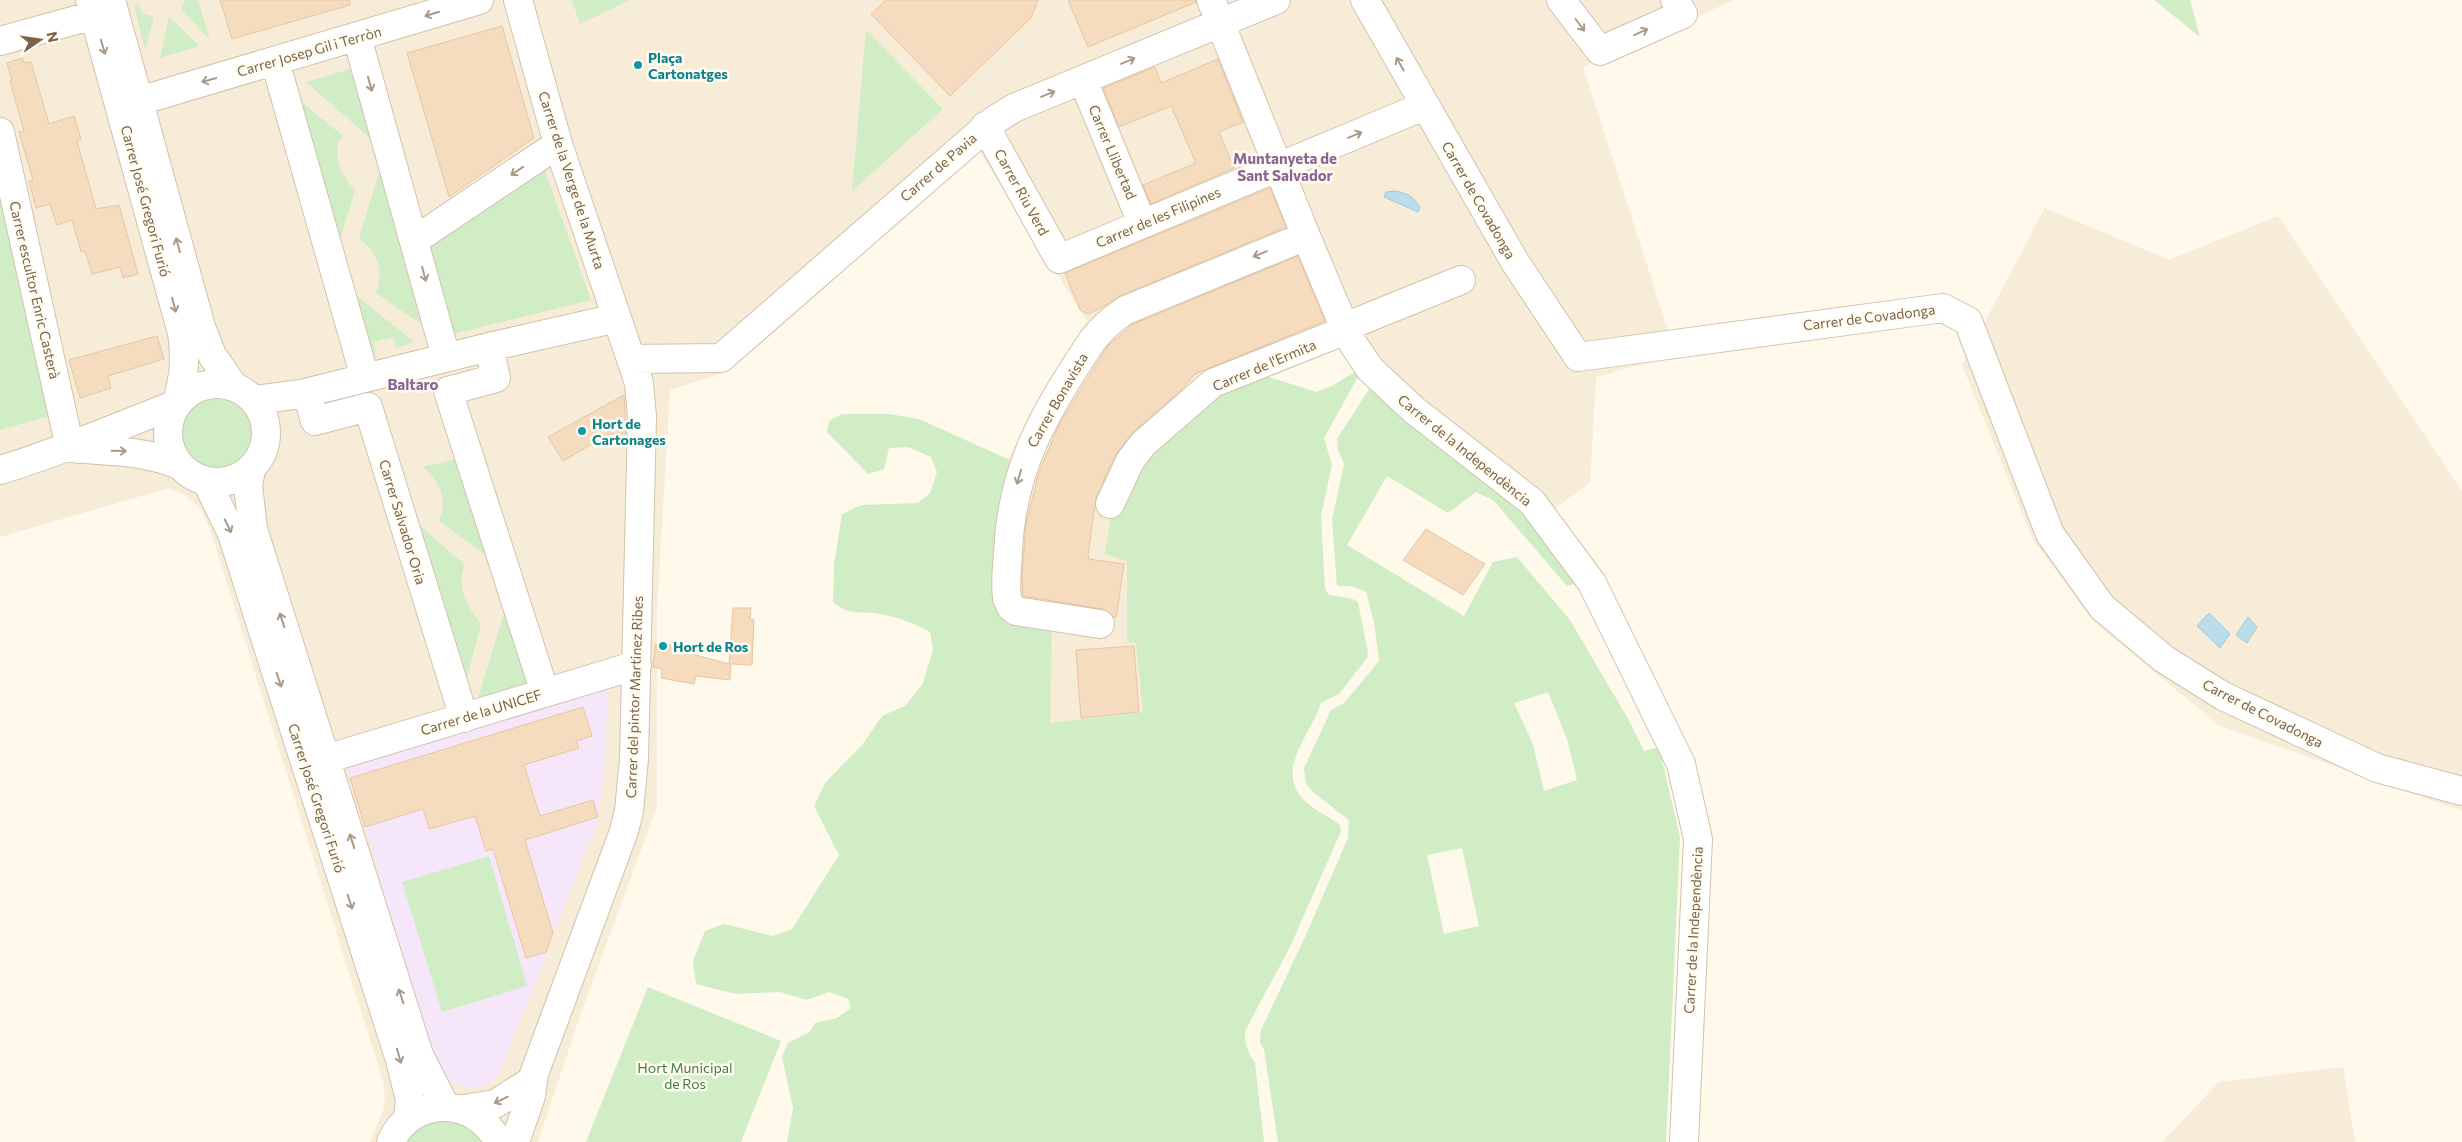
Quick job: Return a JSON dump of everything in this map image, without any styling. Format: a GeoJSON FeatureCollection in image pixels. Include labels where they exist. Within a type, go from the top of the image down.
{"type":"FeatureCollection","features":[{"type":"Feature","properties":{"kind":"street","name":"Carrer Josep Gil i Terròn"},"geometry":{"type":"LineString","coordinates":[[139,101],[479,0]]}},
{"type":"Feature","properties":{"kind":"street","name":"Carrer de la Verge de la Murta"},"geometry":{"type":"LineString","coordinates":[[518,0],[558,144],[631,359]]}},
{"type":"Feature","properties":{"kind":"street","name":"Carrer de Pavia"},"geometry":{"type":"LineString","coordinates":[[631,359],[721,358],[985,126],[1014,108],[1083,80],[1216,12],[1276,0]]}},
{"type":"Feature","properties":{"kind":"street","name":"Carrer de Covadonga"},"geometry":{"type":"LineString","coordinates":[[1365,0],[1515,262],[1578,357],[1943,308],[1968,321],[2050,534],[2102,607],[2164,659],[2223,696],[2377,768],[2462,792]]}},
{"type":"Feature","properties":{"kind":"street"},"geometry":{"type":"LineString","coordinates":[[1561,0],[1600,51],[1679,7]]}},
{"type":"Feature","properties":{"kind":"street"},"geometry":{"type":"LineString","coordinates":[[0,41],[99,5]]}},
{"type":"Feature","properties":{"kind":"street","name":"Carrer José Gregori Furió"},"geometry":{"type":"LineString","coordinates":[[99,5],[139,101],[201,327],[212,355],[244,393]]}},
{"type":"Feature","properties":{"kind":"street","name":"Carrer José Gregori Furió"},"geometry":{"type":"LineString","coordinates":[[99,5],[182,333],[186,360],[177,404]]}},
{"type":"Feature","properties":{"kind":"street","name":"Carrer de la Independència"},"geometry":{"type":"LineString","coordinates":[[1216,12],[1306,236],[1346,327],[1348,336],[1370,369],[1414,410],[1532,502],[1592,584],[1681,764],[1698,839],[1684,1142]]}},
{"type":"Feature","properties":{"kind":"street"},"geometry":{"type":"LineString","coordinates":[[356,37],[415,240],[446,357]]}},
{"type":"Feature","properties":{"kind":"street"},"geometry":{"type":"LineString","coordinates":[[275,61],[365,378]]}},
{"type":"Feature","properties":{"kind":"street","name":"Carrer Llibertad"},"geometry":{"type":"LineString","coordinates":[[1083,80],[1142,223]]}},
{"type":"Feature","properties":{"kind":"street","name":"Carrer de les Filipines"},"geometry":{"type":"LineString","coordinates":[[1059,259],[1424,106]]}},
{"type":"Feature","properties":{"kind":"street","name":"Carrer Riu Verd"},"geometry":{"type":"LineString","coordinates":[[985,126],[1059,259]]}},
{"type":"Feature","properties":{"kind":"street","name":"Carrer escultor Enric Casterà"},"geometry":{"type":"LineString","coordinates":[[0,132],[70,448]]}},
{"type":"Feature","properties":{"kind":"street"},"geometry":{"type":"LineString","coordinates":[[415,240],[558,144]]}},
{"type":"Feature","properties":{"kind":"street","name":"Carrer Bonavista"},"geometry":{"type":"LineString","coordinates":[[1100,624],[1016,610],[1011,607],[1006,590],[1012,509],[1023,464],[1038,429],[1071,373],[1102,328],[1126,310],[1306,236]]}},
{"type":"Feature","properties":{"kind":"street","name":"Carrer de l'Ermita"},"geometry":{"type":"LineString","coordinates":[[1110,504],[1130,461],[1143,444],[1213,384],[1461,280]]}},
{"type":"Feature","properties":{"kind":"street"},"geometry":{"type":"LineString","coordinates":[[178,465],[170,451],[167,435],[170,418],[177,404],[188,393],[202,386],[218,384],[244,393],[304,394],[446,357],[617,318]]}},
{"type":"Feature","properties":{"kind":"street"},"geometry":{"type":"LineString","coordinates":[[489,347],[496,378],[448,392],[545,694]]}},
{"type":"Feature","properties":{"kind":"street","name":"Carrer del pintor Martinez Ribes"},"geometry":{"type":"LineString","coordinates":[[515,1142],[531,1096],[533,1080],[630,811],[633,778],[642,417],[639,383],[631,359]]}},
{"type":"Feature","properties":{"kind":"street"},"geometry":{"type":"LineString","coordinates":[[70,448],[128,451],[161,458],[178,465],[191,476],[207,482],[230,481],[251,470],[263,451],[266,429],[262,413],[244,393]]}},
{"type":"Feature","properties":{"kind":"street"},"geometry":{"type":"LineString","coordinates":[[266,429],[304,394]]}},
{"type":"Feature","properties":{"kind":"street","name":"Carrer Salvador Oria"},"geometry":{"type":"LineString","coordinates":[[304,394],[315,421],[368,407],[464,718]]}},
{"type":"Feature","properties":{"kind":"street"},"geometry":{"type":"LineString","coordinates":[[0,470],[70,448],[94,435],[177,404]]}},
{"type":"Feature","properties":{"kind":"street","name":"Carrer José Gregori Furió"},"geometry":{"type":"LineString","coordinates":[[251,470],[248,484],[253,529],[419,1055],[455,1108]]}},
{"type":"Feature","properties":{"kind":"street","name":"Carrer José Gregori Furió"},"geometry":{"type":"LineString","coordinates":[[207,482],[232,534],[400,1060],[410,1100],[408,1118]]}},
{"type":"Feature","properties":{"kind":"street","name":"Carrer de la UNICEF"},"geometry":{"type":"LineString","coordinates":[[326,759],[636,665]]}},
{"type":"Feature","properties":{"kind":"street"},"geometry":{"type":"LineString","coordinates":[[391,1142],[394,1133],[408,1118],[426,1109],[495,1104],[533,1080]]}},
{"type":"Feature","properties":{"kind":"street"},"geometry":{"type":"LineString","coordinates":[[455,1108],[481,1119],[494,1133],[498,1142]]}},
{"type":"Feature","properties":{"kind":"shaded area"},"geometry":{"type":"Polygon","coordinates":[[[0,0],[1734,0],[1583,67],[1676,355],[1596,377],[1590,483],[1554,509],[1344,346],[1254,381],[1143,623],[1148,714],[1047,726],[994,617],[990,566],[1005,465],[1039,399],[1087,321],[978,149],[719,374],[670,390],[657,608],[657,806],[580,1016],[538,1142],[370,1142],[383,1111],[385,1098],[383,1081],[210,529],[199,507],[185,495],[169,488],[0,537],[0,0]]]}},
{"type":"Feature","properties":{"kind":"shaded area"},"geometry":{"type":"Polygon","coordinates":[[[2045,208],[2169,260],[2278,216],[2462,491],[2462,811],[2220,726],[2095,623],[2033,540],[1962,365],[2045,208]]]}},
{"type":"Feature","properties":{"kind":"shaded area"},"geometry":{"type":"Polygon","coordinates":[[[608,684],[604,774],[597,823],[500,1073],[492,1082],[479,1088],[457,1085],[447,1079],[435,1062],[346,764],[608,684]]]}},
{"type":"Feature","properties":{"kind":"shaded area"},"geometry":{"type":"Polygon","coordinates":[[[2343,1067],[2355,1142],[2162,1142],[2219,1082],[2343,1067]]]}},
{"type":"Feature","properties":{"kind":"green space"},"geometry":{"type":"Polygon","coordinates":[[[185,0],[198,0],[210,40],[181,9],[185,0]]]}},
{"type":"Feature","properties":{"kind":"green space"},"geometry":{"type":"Polygon","coordinates":[[[572,0],[630,0],[580,24],[572,0]]]}},
{"type":"Feature","properties":{"kind":"green space"},"geometry":{"type":"Polygon","coordinates":[[[2154,0],[2190,0],[2200,37],[2154,0]]]}},
{"type":"Feature","properties":{"kind":"green space"},"geometry":{"type":"Polygon","coordinates":[[[138,4],[143,13],[154,17],[145,50],[134,5],[138,4]]]}},
{"type":"Feature","properties":{"kind":"green space"},"geometry":{"type":"Polygon","coordinates":[[[169,16],[199,46],[160,58],[169,16]]]}},
{"type":"Feature","properties":{"kind":"green space"},"geometry":{"type":"Polygon","coordinates":[[[866,30],[943,109],[852,191],[866,30]]]}},
{"type":"Feature","properties":{"kind":"green space"},"geometry":{"type":"Polygon","coordinates":[[[350,69],[370,138],[306,82],[350,69]]]}},
{"type":"Feature","properties":{"kind":"green space"},"geometry":{"type":"Polygon","coordinates":[[[293,95],[343,136],[338,142],[339,162],[343,174],[355,190],[337,250],[293,95]]]}},
{"type":"Feature","properties":{"kind":"green space"},"geometry":{"type":"Polygon","coordinates":[[[544,168],[591,300],[453,334],[428,246],[544,168]]]}},
{"type":"Feature","properties":{"kind":"green space"},"geometry":{"type":"Polygon","coordinates":[[[380,169],[423,325],[376,293],[379,276],[378,262],[371,250],[359,238],[380,169]]]}},
{"type":"Feature","properties":{"kind":"green space"},"geometry":{"type":"Polygon","coordinates":[[[0,175],[53,415],[0,430],[0,175]]]}},
{"type":"Feature","properties":{"kind":"green space"},"geometry":{"type":"Polygon","coordinates":[[[348,289],[414,342],[396,348],[393,337],[374,342],[376,353],[364,356],[348,289]]]}},
{"type":"Feature","properties":{"kind":"green space"},"geometry":{"type":"Polygon","coordinates":[[[1356,371],[1358,377],[1324,438],[1332,465],[1321,516],[1325,588],[1328,594],[1358,602],[1368,653],[1367,658],[1339,694],[1321,703],[1296,756],[1293,769],[1293,781],[1299,794],[1311,806],[1340,825],[1341,831],[1290,947],[1245,1031],[1247,1048],[1255,1063],[1264,1142],[787,1142],[793,1108],[782,1057],[788,1043],[810,1032],[815,1023],[837,1018],[851,1008],[848,999],[829,992],[806,1000],[780,992],[736,994],[696,984],[693,961],[705,931],[724,924],[773,936],[792,929],[839,855],[814,806],[825,783],[862,745],[882,716],[905,706],[922,685],[933,651],[930,632],[923,628],[889,616],[845,610],[833,602],[834,565],[842,514],[861,505],[918,503],[930,493],[937,472],[931,457],[908,447],[889,448],[884,469],[868,474],[827,432],[829,421],[842,414],[889,414],[919,419],[1010,460],[992,564],[998,614],[1052,618],[1050,723],[1143,712],[1136,643],[1127,642],[1127,561],[1105,554],[1112,511],[1133,463],[1224,390],[1269,377],[1316,392],[1332,386],[1356,371]]]}},
{"type":"Feature","properties":{"kind":"green space"},"geometry":{"type":"Polygon","coordinates":[[[1371,386],[1528,513],[1576,575],[1574,584],[1567,586],[1494,501],[1476,492],[1448,513],[1387,476],[1347,545],[1464,616],[1493,562],[1517,557],[1570,620],[1627,717],[1644,751],[1659,747],[1680,837],[1666,1142],[1278,1142],[1264,1050],[1260,1043],[1261,1030],[1305,937],[1348,838],[1349,820],[1314,793],[1306,784],[1304,768],[1331,710],[1344,703],[1379,661],[1374,622],[1366,592],[1352,586],[1337,586],[1332,520],[1344,464],[1338,450],[1337,439],[1371,386]],[[1548,692],[1514,703],[1533,744],[1544,791],[1577,780],[1567,739],[1548,692]],[[1462,848],[1427,855],[1444,934],[1479,926],[1462,848]]]}},
{"type":"Feature","properties":{"kind":"green space"},"geometry":{"type":"Polygon","coordinates":[[[217,397],[237,403],[247,413],[253,433],[247,453],[237,463],[217,469],[197,463],[187,453],[181,433],[187,413],[197,403],[217,397]]]}},
{"type":"Feature","properties":{"kind":"green space"},"geometry":{"type":"Polygon","coordinates":[[[461,458],[491,559],[439,521],[443,505],[441,491],[434,479],[423,467],[461,458]]]}},
{"type":"Feature","properties":{"kind":"green space"},"geometry":{"type":"Polygon","coordinates":[[[407,514],[465,565],[461,581],[462,589],[468,604],[481,624],[463,693],[407,514]]]}},
{"type":"Feature","properties":{"kind":"green space"},"geometry":{"type":"Polygon","coordinates":[[[508,600],[532,686],[476,705],[508,600]]]}},
{"type":"Feature","properties":{"kind":"green space"},"geometry":{"type":"Polygon","coordinates":[[[489,856],[527,986],[442,1012],[402,882],[489,856]]]}},
{"type":"Feature","properties":{"kind":"green space","name":"Hort Municipal de Ros"},"geometry":{"type":"Polygon","coordinates":[[[648,987],[781,1041],[741,1142],[586,1142],[648,987]]]}},
{"type":"Feature","properties":{"kind":"green space"},"geometry":{"type":"Polygon","coordinates":[[[441,1117],[465,1125],[479,1136],[483,1142],[403,1142],[423,1123],[441,1117]]]}},
{"type":"Feature","properties":{"kind":"water"},"geometry":{"type":"Polygon","coordinates":[[[1395,191],[1407,194],[1413,198],[1420,207],[1418,212],[1384,197],[1386,192],[1395,191]]]}},
{"type":"Feature","properties":{"kind":"water"},"geometry":{"type":"Polygon","coordinates":[[[2209,613],[2230,634],[2220,648],[2197,626],[2209,613]]]}},
{"type":"Feature","properties":{"kind":"water"},"geometry":{"type":"Polygon","coordinates":[[[2248,617],[2257,627],[2247,643],[2236,635],[2248,617]]]}},
{"type":"Feature","properties":{"kind":"building"},"geometry":{"type":"Polygon","coordinates":[[[220,0],[350,0],[350,5],[232,39],[220,0]]]}},
{"type":"Feature","properties":{"kind":"building"},"geometry":{"type":"Polygon","coordinates":[[[886,0],[1038,0],[1031,18],[950,96],[871,14],[886,0]]]}},
{"type":"Feature","properties":{"kind":"building"},"geometry":{"type":"Polygon","coordinates":[[[1068,0],[1196,0],[1196,2],[1088,47],[1068,0]]]}},
{"type":"Feature","properties":{"kind":"building"},"geometry":{"type":"Polygon","coordinates":[[[502,26],[534,138],[449,197],[407,53],[502,26]]]}},
{"type":"Feature","properties":{"kind":"building"},"geometry":{"type":"Polygon","coordinates":[[[22,58],[24,63],[31,62],[49,124],[74,116],[81,139],[77,141],[96,209],[119,205],[138,274],[123,278],[120,267],[92,274],[85,251],[81,252],[72,220],[57,225],[50,204],[36,208],[29,181],[33,180],[19,132],[24,131],[7,63],[22,58]]]}},
{"type":"Feature","properties":{"kind":"building"},"geometry":{"type":"Polygon","coordinates":[[[1218,59],[1243,122],[1219,132],[1234,168],[1151,204],[1143,185],[1196,163],[1171,106],[1119,127],[1103,88],[1155,67],[1161,83],[1218,59]]]}},
{"type":"Feature","properties":{"kind":"building"},"geometry":{"type":"Polygon","coordinates":[[[1270,188],[1286,227],[1120,296],[1088,314],[1080,310],[1065,273],[1270,188]]]}},
{"type":"Feature","properties":{"kind":"building"},"geometry":{"type":"Polygon","coordinates":[[[1298,256],[1325,321],[1195,374],[1180,391],[1133,432],[1116,454],[1096,498],[1088,555],[1089,559],[1124,564],[1116,618],[1102,609],[1023,596],[1022,577],[1026,524],[1039,472],[1060,423],[1108,346],[1133,324],[1298,256]]]}},
{"type":"Feature","properties":{"kind":"building"},"geometry":{"type":"Polygon","coordinates":[[[157,336],[164,359],[108,376],[111,388],[80,398],[69,360],[157,336]]]}},
{"type":"Feature","properties":{"kind":"building","name":"Hort de Cartonages"},"geometry":{"type":"Polygon","coordinates":[[[624,395],[626,434],[609,434],[563,461],[548,437],[624,395]]]}},
{"type":"Feature","properties":{"kind":"building"},"geometry":{"type":"Polygon","coordinates":[[[1426,529],[1485,564],[1463,595],[1403,560],[1426,529]]]}},
{"type":"Feature","properties":{"kind":"building","name":"Hort de Ros"},"geometry":{"type":"Polygon","coordinates":[[[733,608],[751,608],[750,619],[754,620],[752,665],[731,664],[730,680],[696,676],[694,684],[661,678],[662,669],[653,667],[655,645],[671,645],[671,648],[729,664],[733,608]]]}},
{"type":"Feature","properties":{"kind":"building"},"geometry":{"type":"Polygon","coordinates":[[[1134,646],[1139,712],[1081,718],[1076,650],[1134,646]]]}},
{"type":"Feature","properties":{"kind":"building"},"geometry":{"type":"Polygon","coordinates":[[[583,707],[592,736],[576,741],[579,748],[524,765],[540,816],[593,800],[598,817],[525,840],[553,933],[546,952],[526,958],[493,849],[486,851],[475,816],[429,829],[423,809],[365,827],[350,778],[583,707]]]}},
{"type":"Feature","properties":{"kind":"place","name":"Plaça Cartonatges"},"geometry":{"type":"Point","coordinates":[638,65]}},
{"type":"Feature","properties":{"kind":"place","name":"Hort de Cartonages"},"geometry":{"type":"Point","coordinates":[582,431]}},
{"type":"Feature","properties":{"kind":"place","name":"Hort de Ros"},"geometry":{"type":"Point","coordinates":[663,646]}},
{"type":"Feature","properties":{"kind":"district","name":"Muntanyeta de Sant Salvador"},"geometry":{"type":"Point","coordinates":[1285,166]}},
{"type":"Feature","properties":{"kind":"district","name":"Baltaro"},"geometry":{"type":"Point","coordinates":[413,384]}}]}
